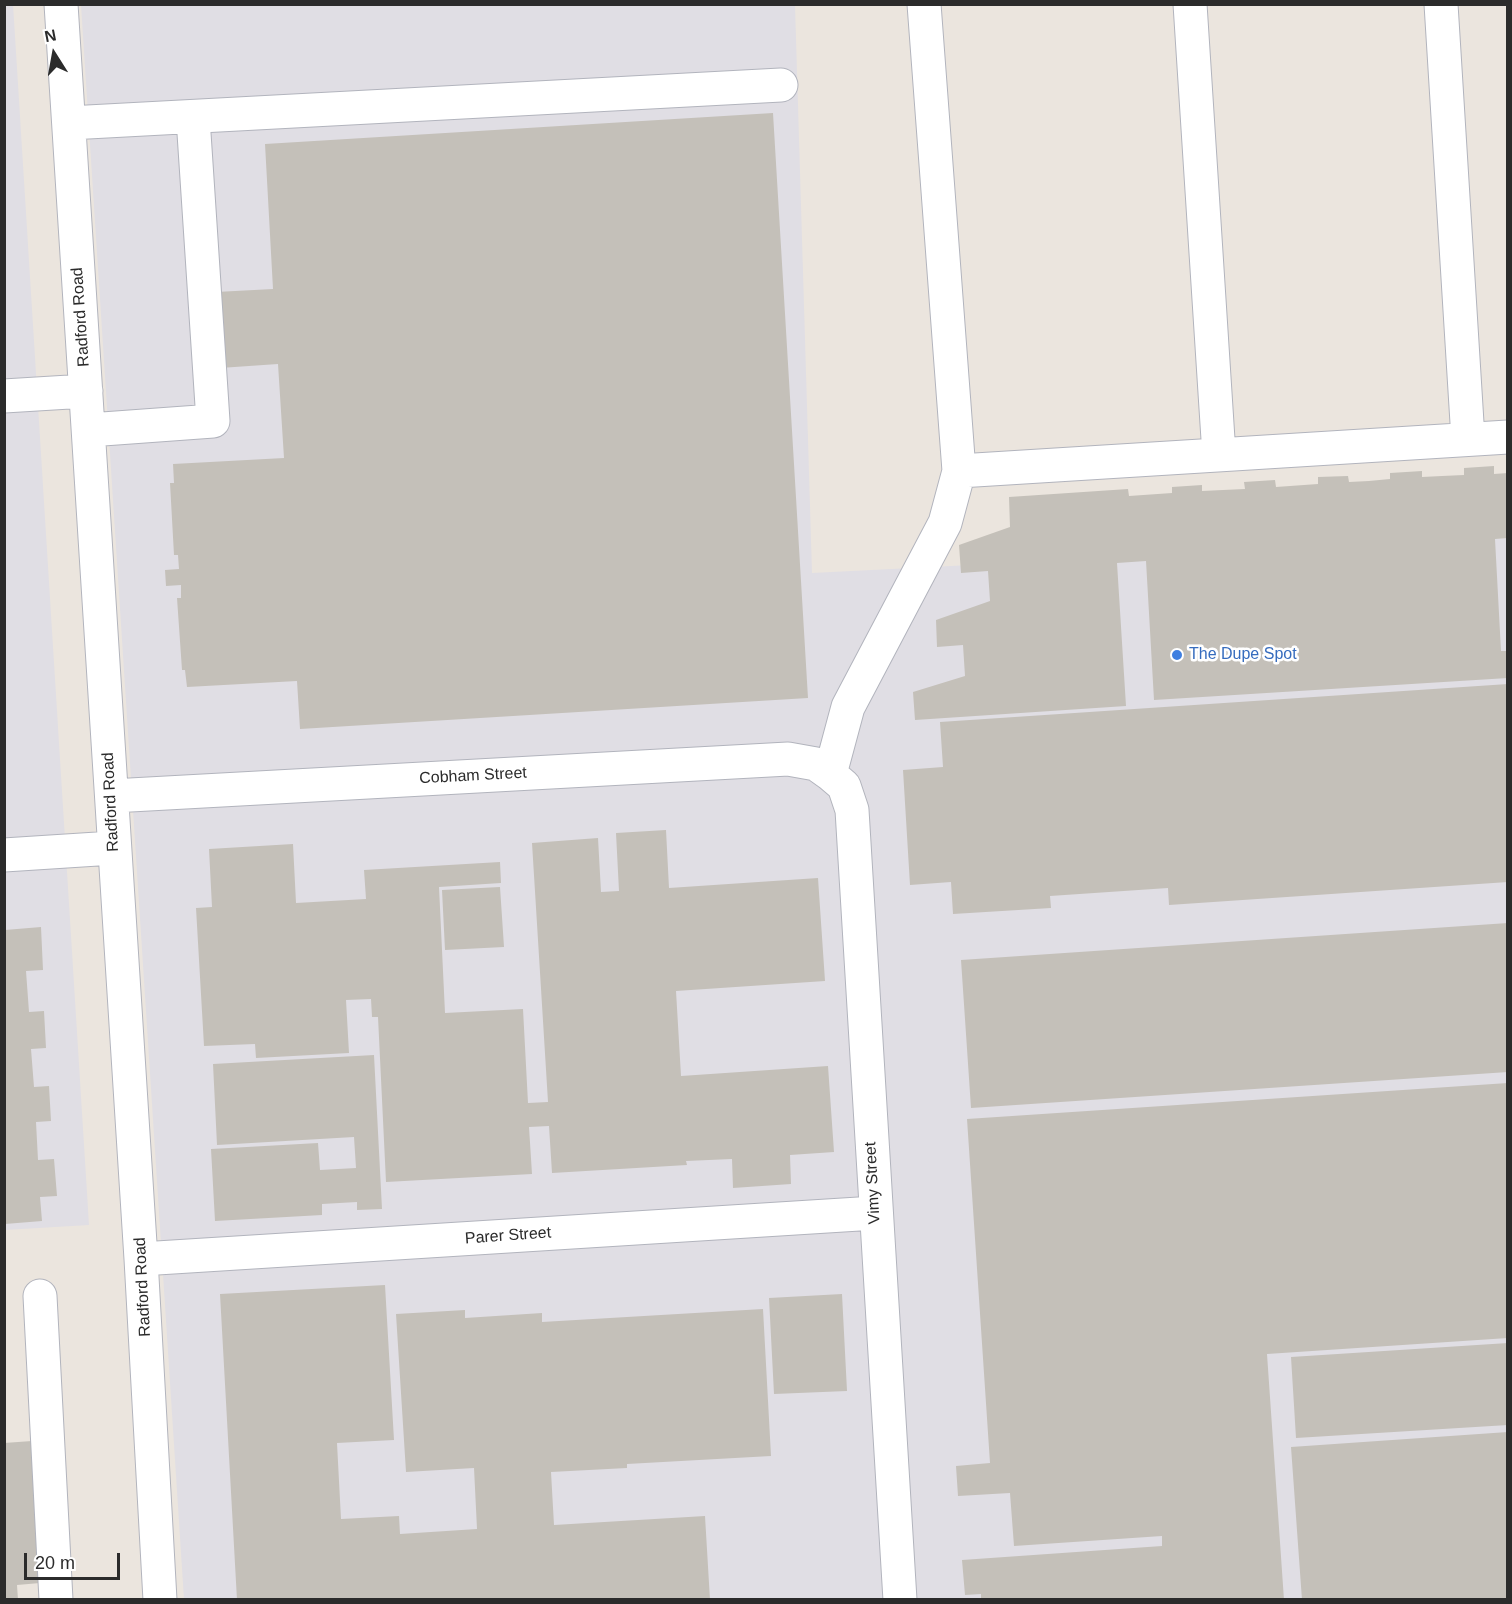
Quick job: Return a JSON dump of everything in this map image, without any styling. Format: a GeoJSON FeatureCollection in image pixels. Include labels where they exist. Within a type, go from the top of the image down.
{"type":"FeatureCollection","features":[{"type":"Feature","properties":{"kind":"street","name":"Radford Road"},"geometry":{"type":"LineString","coordinates":[[61,4],[141,1259],[160,1599]]}},
{"type":"Feature","properties":{"kind":"street"},"geometry":{"type":"LineString","coordinates":[[830,774],[848,707],[945,523],[959,471],[924,4]]}},
{"type":"Feature","properties":{"kind":"street"},"geometry":{"type":"LineString","coordinates":[[1190,4],[1219,455]]}},
{"type":"Feature","properties":{"kind":"street"},"geometry":{"type":"LineString","coordinates":[[1442,4],[1468,439]]}},
{"type":"Feature","properties":{"kind":"street"},"geometry":{"type":"LineString","coordinates":[[69,123],[781,85]]}},
{"type":"Feature","properties":{"kind":"street"},"geometry":{"type":"LineString","coordinates":[[88,430],[213,421],[192,118]]}},
{"type":"Feature","properties":{"kind":"street"},"geometry":{"type":"LineString","coordinates":[[4,396],[86,391]]}},
{"type":"Feature","properties":{"kind":"street"},"geometry":{"type":"LineString","coordinates":[[959,471],[1508,437]]}},
{"type":"Feature","properties":{"kind":"street","name":"Cobham Street"},"geometry":{"type":"LineString","coordinates":[[112,796],[788,759],[816,765],[830,774]]}},
{"type":"Feature","properties":{"kind":"street","name":"Vimy Street"},"geometry":{"type":"LineString","coordinates":[[830,774],[844,786],[852,810],[900,1599]]}},
{"type":"Feature","properties":{"kind":"street"},"geometry":{"type":"LineString","coordinates":[[4,855],[113,848]]}},
{"type":"Feature","properties":{"kind":"street","name":"Parer Street"},"geometry":{"type":"LineString","coordinates":[[141,1259],[875,1213]]}},
{"type":"Feature","properties":{"kind":"street"},"geometry":{"type":"LineString","coordinates":[[40,1296],[56,1599]]}},
{"type":"Feature","properties":{"kind":"shaded area"},"geometry":{"type":"Polygon","coordinates":[[[13,4],[89,1225],[5,1230],[4,5],[13,4]]]}},
{"type":"Feature","properties":{"kind":"shaded area"},"geometry":{"type":"Polygon","coordinates":[[[81,5],[795,5],[812,573],[1507,538],[1507,1599],[184,1599],[81,5]]]}},
{"type":"Feature","properties":{"kind":"building"},"geometry":{"type":"Polygon","coordinates":[[[773,113],[808,698],[300,729],[297,681],[187,687],[185,670],[182,670],[177,598],[181,598],[181,585],[166,586],[165,570],[179,569],[178,555],[174,555],[170,483],[174,483],[173,464],[284,458],[278,364],[220,368],[216,292],[273,289],[265,144],[773,113]]]}},
{"type":"Feature","properties":{"kind":"building"},"geometry":{"type":"Polygon","coordinates":[[[1494,466],[1494,474],[1508,473],[1508,538],[1495,539],[1501,651],[1508,651],[1508,678],[1154,700],[1146,561],[1117,563],[1126,706],[915,720],[913,692],[965,676],[963,645],[937,647],[936,620],[990,601],[988,571],[961,573],[959,545],[1010,527],[1009,497],[1128,489],[1129,496],[1172,493],[1172,487],[1202,485],[1202,491],[1245,489],[1244,482],[1275,480],[1276,487],[1318,484],[1318,477],[1348,476],[1349,482],[1390,479],[1390,473],[1422,471],[1422,477],[1464,475],[1464,468],[1494,466]]]}},
{"type":"Feature","properties":{"kind":"building"},"geometry":{"type":"Polygon","coordinates":[[[1508,684],[1508,882],[1169,905],[1168,888],[1050,896],[1051,908],[953,914],[951,882],[910,885],[903,770],[943,767],[940,722],[1508,684]]]}},
{"type":"Feature","properties":{"kind":"building"},"geometry":{"type":"Polygon","coordinates":[[[666,830],[669,888],[818,878],[825,981],[676,991],[681,1076],[828,1066],[834,1152],[790,1155],[791,1184],[733,1188],[732,1159],[686,1161],[687,1165],[552,1173],[549,1126],[529,1127],[532,1174],[386,1182],[378,1017],[372,1017],[371,999],[346,1000],[349,1053],[256,1058],[255,1044],[204,1046],[196,908],[212,907],[209,849],[293,844],[296,903],[366,899],[364,870],[500,862],[501,883],[439,887],[445,1013],[523,1009],[528,1103],[548,1102],[532,843],[598,838],[601,892],[619,891],[616,833],[666,830]]]}},
{"type":"Feature","properties":{"kind":"building"},"geometry":{"type":"Polygon","coordinates":[[[500,887],[504,947],[445,950],[442,890],[500,887]]]}},
{"type":"Feature","properties":{"kind":"building"},"geometry":{"type":"Polygon","coordinates":[[[1508,923],[1508,1072],[971,1108],[961,960],[1508,923]]]}},
{"type":"Feature","properties":{"kind":"building"},"geometry":{"type":"Polygon","coordinates":[[[41,927],[43,970],[26,971],[29,1012],[44,1011],[46,1048],[31,1049],[34,1087],[49,1086],[51,1121],[36,1122],[38,1160],[54,1159],[57,1196],[40,1197],[42,1221],[5,1224],[5,930],[41,927]]]}},
{"type":"Feature","properties":{"kind":"building"},"geometry":{"type":"Polygon","coordinates":[[[374,1055],[382,1209],[357,1210],[357,1202],[322,1204],[322,1215],[215,1221],[211,1149],[318,1143],[320,1170],[356,1168],[354,1137],[217,1145],[213,1064],[374,1055]]]}},
{"type":"Feature","properties":{"kind":"building"},"geometry":{"type":"Polygon","coordinates":[[[1508,1083],[1508,1338],[1267,1354],[1284,1600],[981,1600],[981,1594],[965,1595],[962,1560],[1162,1546],[1162,1536],[1014,1546],[1010,1493],[958,1496],[956,1466],[990,1463],[967,1119],[1508,1083]]]}},
{"type":"Feature","properties":{"kind":"building"},"geometry":{"type":"Polygon","coordinates":[[[385,1285],[394,1440],[337,1443],[341,1519],[399,1516],[400,1534],[477,1529],[474,1468],[406,1472],[396,1314],[465,1310],[465,1318],[542,1313],[542,1322],[763,1309],[771,1456],[627,1464],[627,1468],[551,1472],[554,1525],[705,1516],[710,1600],[237,1600],[220,1294],[385,1285]]]}},
{"type":"Feature","properties":{"kind":"building"},"geometry":{"type":"Polygon","coordinates":[[[842,1294],[847,1391],[774,1394],[769,1298],[842,1294]]]}},
{"type":"Feature","properties":{"kind":"building"},"geometry":{"type":"Polygon","coordinates":[[[1508,1343],[1508,1425],[1296,1438],[1291,1357],[1508,1343]]]}},
{"type":"Feature","properties":{"kind":"building"},"geometry":{"type":"Polygon","coordinates":[[[1508,1432],[1508,1600],[1302,1600],[1291,1447],[1508,1432]]]}},
{"type":"Feature","properties":{"kind":"building"},"geometry":{"type":"Polygon","coordinates":[[[32,1441],[40,1583],[17,1585],[18,1600],[4,1600],[4,1443],[32,1441]]]}},
{"type":"Feature","properties":{"kind":"place","name":"The Dupe Spot"},"geometry":{"type":"Point","coordinates":[1177,655]}}]}
